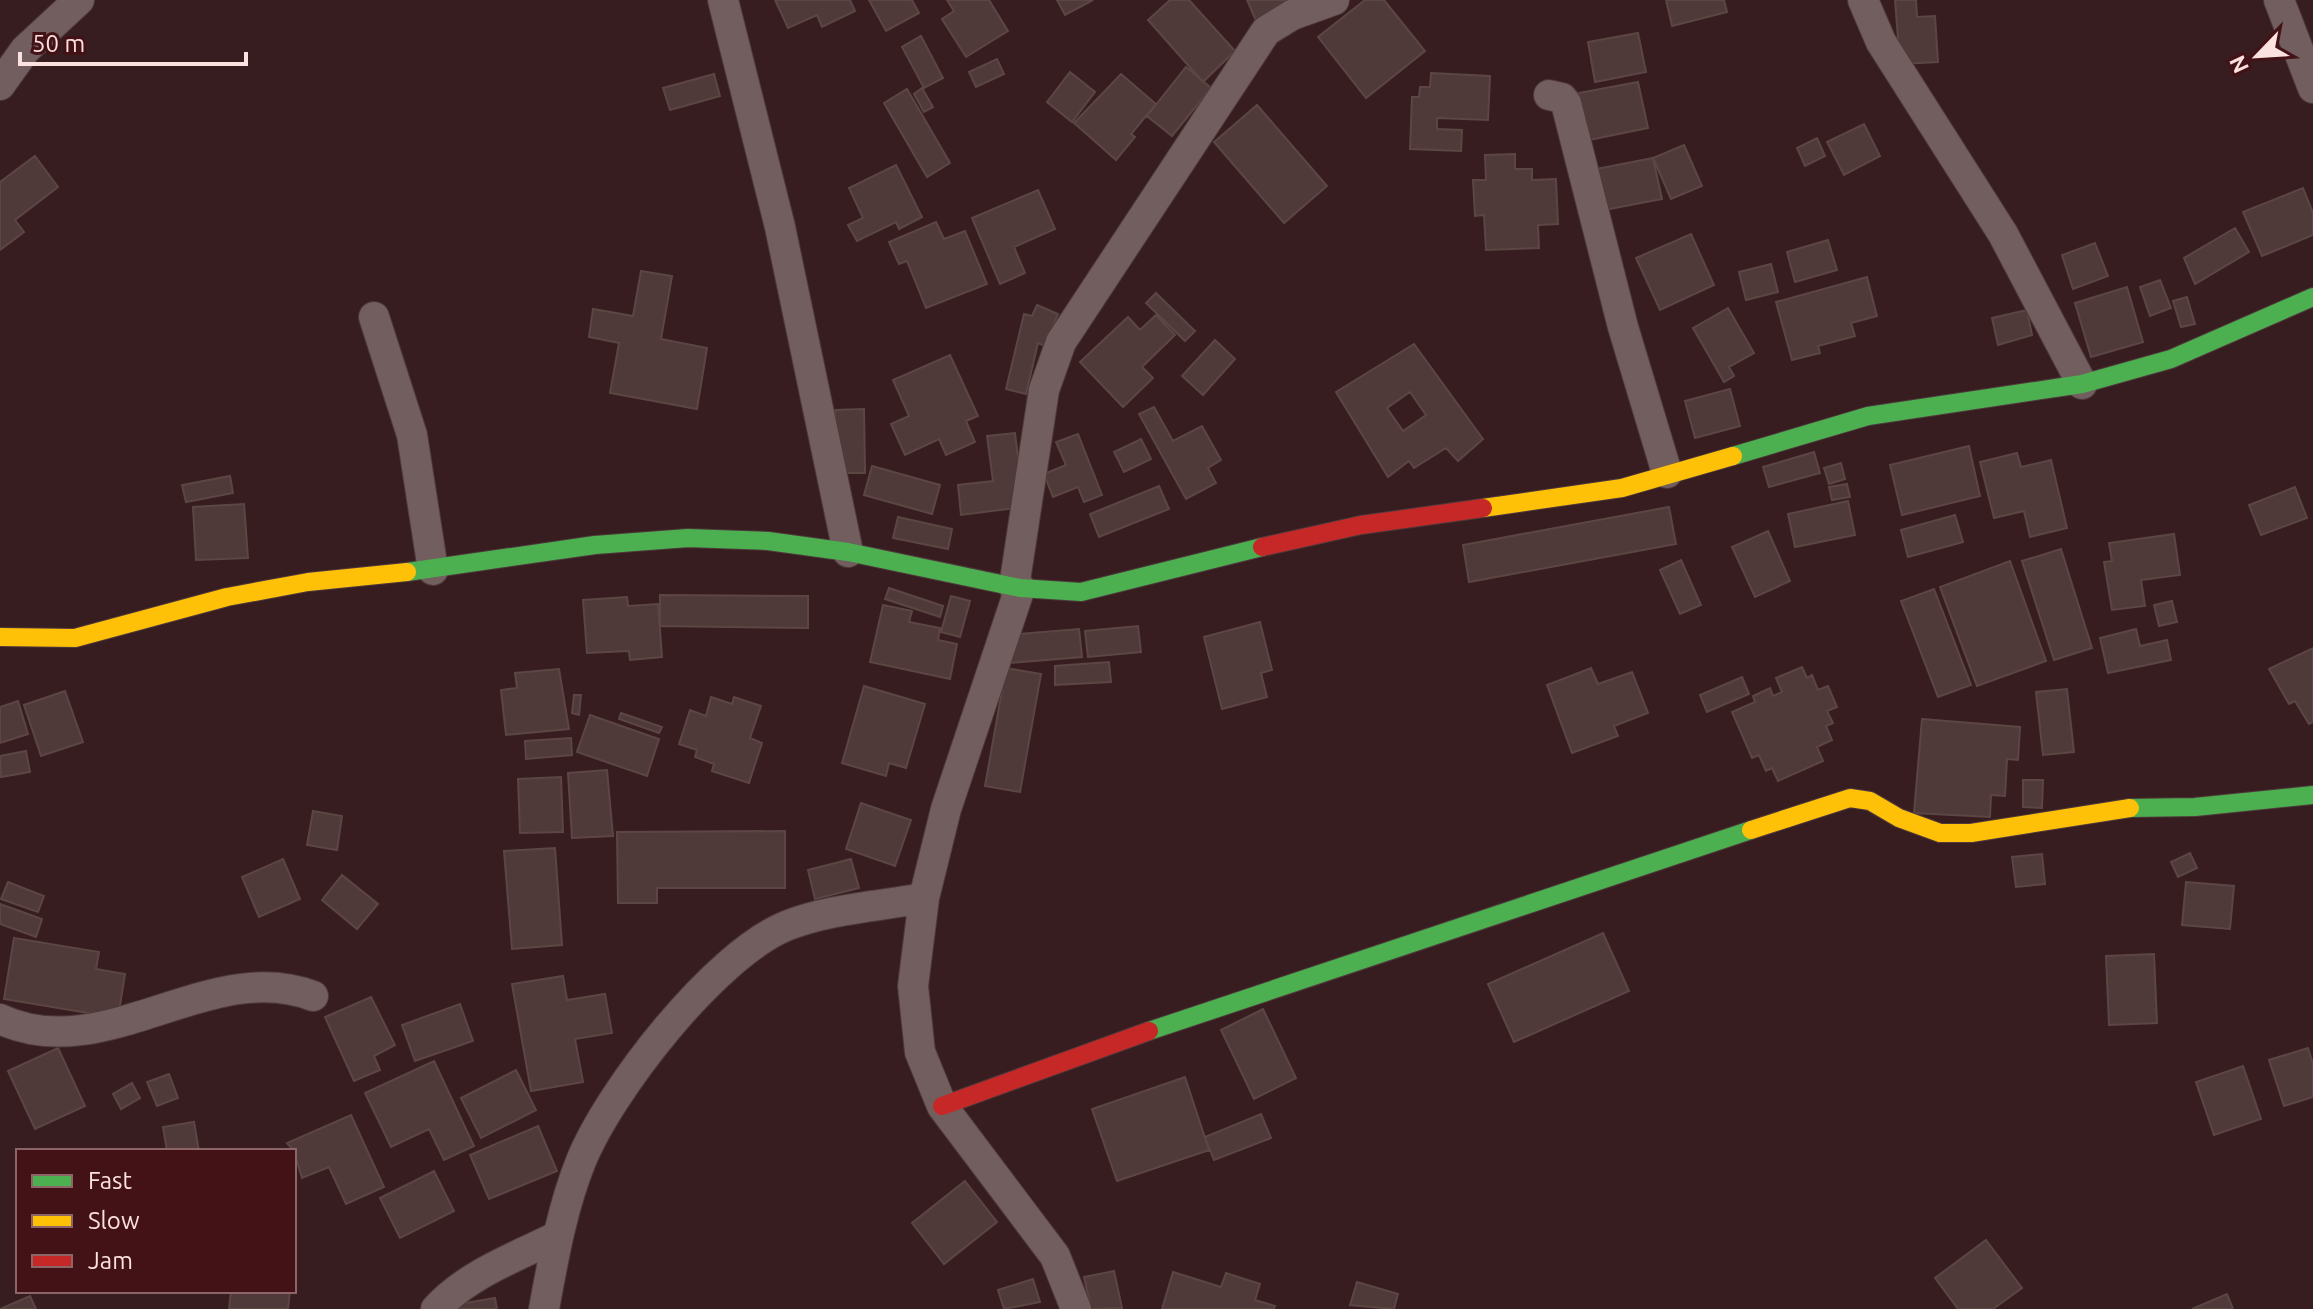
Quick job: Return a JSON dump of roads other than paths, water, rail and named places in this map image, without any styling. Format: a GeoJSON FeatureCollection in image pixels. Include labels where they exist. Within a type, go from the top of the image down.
{"type":"FeatureCollection","features":[{"type":"Feature","properties":{"kind":"street"},"geometry":{"type":"LineString","coordinates":[[0,85],[25,50],[79,0]]}},
{"type":"Feature","properties":{"kind":"street"},"geometry":{"type":"LineString","coordinates":[[723,0],[780,227],[848,552]]}},
{"type":"Feature","properties":{"kind":"street"},"geometry":{"type":"LineString","coordinates":[[1076,1309],[1055,1256],[942,1106],[920,1052],[913,986],[924,898],[946,809],[1017,587],[1044,390],[1061,342],[1266,31],[1292,15],[1334,0]]}},
{"type":"Feature","properties":{"kind":"street"},"geometry":{"type":"LineString","coordinates":[[1863,0],[1881,42],[2003,234],[2082,384]]}},
{"type":"Feature","properties":{"kind":"street"},"geometry":{"type":"LineString","coordinates":[[2279,0],[2313,88]]}},
{"type":"Feature","properties":{"kind":"street"},"geometry":{"type":"LineString","coordinates":[[1549,95],[1562,98],[1566,103],[1623,327],[1667,473]]}},
{"type":"Feature","properties":{"kind":"street"},"geometry":{"type":"LineString","coordinates":[[0,637],[75,638],[241,594],[367,574],[433,570],[595,545],[688,538],[768,541],[848,552],[1017,587],[1081,592],[1111,587],[1176,566],[1361,525],[1622,488],[1868,416],[2082,384],[2171,359],[2313,297]]}},
{"type":"Feature","properties":{"kind":"street"},"geometry":{"type":"LineString","coordinates":[[374,317],[412,435],[433,570]]}},
{"type":"Feature","properties":{"kind":"street"},"geometry":{"type":"LineString","coordinates":[[942,1106],[1070,1058],[1554,893],[1850,798],[1870,801],[1899,818],[1940,833],[1971,833],[2125,808],[2195,807],[2313,795]]}},
{"type":"Feature","properties":{"kind":"street"},"geometry":{"type":"LineString","coordinates":[[544,1309],[558,1236],[581,1160],[624,1087],[684,1005],[754,946],[786,926],[924,898]]}},
{"type":"Feature","properties":{"kind":"street"},"geometry":{"type":"LineString","coordinates":[[0,1019],[14,1026],[64,1032],[116,1024],[179,1004],[263,985],[288,987],[313,996]]}},
{"type":"Feature","properties":{"kind":"street"},"geometry":{"type":"LineString","coordinates":[[436,1309],[469,1281],[558,1236]]}}]}
